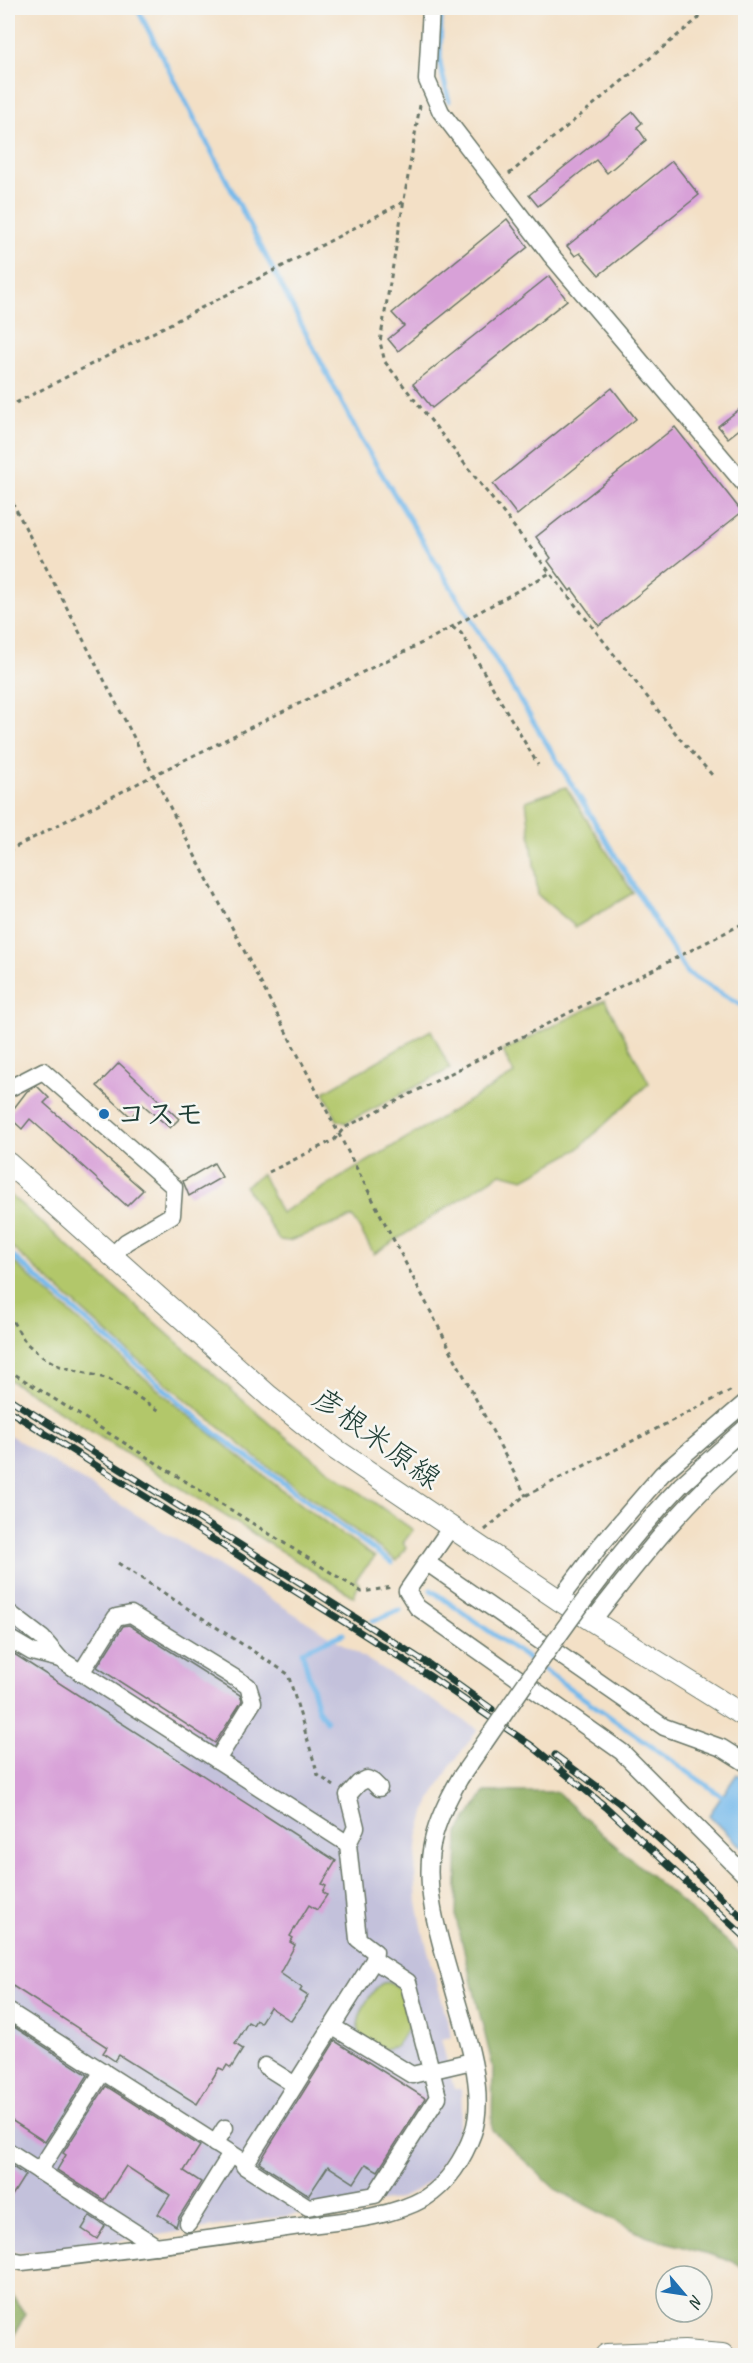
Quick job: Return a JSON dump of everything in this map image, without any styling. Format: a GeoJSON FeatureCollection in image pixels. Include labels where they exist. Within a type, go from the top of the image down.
{"type":"FeatureCollection","features":[{"type":"Feature","properties":{"kind":"highway"},"geometry":{"type":"LineString","coordinates":[[607,2355],[684,2353],[722,2355]]}},
{"type":"Feature","properties":{"kind":"main road","name":"彦根米原線"},"geometry":{"type":"LineString","coordinates":[[8,1163],[269,1396],[327,1443],[559,1600],[746,1717]]}},
{"type":"Feature","properties":{"kind":"street"},"geometry":{"type":"LineString","coordinates":[[431,8],[427,80],[441,112],[573,281],[746,486]]}},
{"type":"Feature","properties":{"kind":"street"},"geometry":{"type":"LineString","coordinates":[[8,1089],[43,1071],[174,1187],[172,1215],[126,1242],[112,1256]]}},
{"type":"Feature","properties":{"kind":"street"},"geometry":{"type":"LineString","coordinates":[[559,1600],[599,1547],[663,1474],[741,1394]]}},
{"type":"Feature","properties":{"kind":"street"},"geometry":{"type":"LineString","coordinates":[[8,2259],[22,2262],[156,2246],[378,2214],[414,2204],[428,2196],[445,2181],[462,2159],[474,2132],[478,2098],[472,2061],[432,1904],[429,1872],[433,1840],[444,1807],[460,1778],[636,1534],[681,1485],[746,1427]]}},
{"type":"Feature","properties":{"kind":"street"},"geometry":{"type":"LineString","coordinates":[[593,1620],[672,1524],[704,1489],[746,1451]]}},
{"type":"Feature","properties":{"kind":"street"},"geometry":{"type":"LineString","coordinates":[[451,1527],[406,1591],[417,1607],[622,1752],[746,1876]]}},
{"type":"Feature","properties":{"kind":"street"},"geometry":{"type":"LineString","coordinates":[[426,1562],[664,1727],[722,1748],[746,1762]]}},
{"type":"Feature","properties":{"kind":"street"},"geometry":{"type":"LineString","coordinates":[[8,1612],[42,1638],[60,1659],[348,1844]]}},
{"type":"Feature","properties":{"kind":"street"},"geometry":{"type":"LineString","coordinates":[[81,1672],[116,1617],[131,1614],[248,1686],[253,1702],[217,1760]]}},
{"type":"Feature","properties":{"kind":"street"},"geometry":{"type":"LineString","coordinates":[[8,1638],[32,1652],[60,1659]]}},
{"type":"Feature","properties":{"kind":"street"},"geometry":{"type":"LineString","coordinates":[[188,2223],[295,2085],[374,1960],[375,1952],[358,1939],[348,1844],[356,1827],[348,1795],[359,1783],[367,1779],[379,1788]]}},
{"type":"Feature","properties":{"kind":"street"},"geometry":{"type":"LineString","coordinates":[[8,2011],[239,2159],[244,2166],[308,2207],[375,2195],[438,2097],[408,1982],[374,1960]]}},
{"type":"Feature","properties":{"kind":"street"},"geometry":{"type":"LineString","coordinates":[[333,2027],[412,2075],[472,2061]]}},
{"type":"Feature","properties":{"kind":"street"},"geometry":{"type":"LineString","coordinates":[[265,2066],[295,2085]]}},
{"type":"Feature","properties":{"kind":"street"},"geometry":{"type":"LineString","coordinates":[[39,2171],[103,2071]]}},
{"type":"Feature","properties":{"kind":"street"},"geometry":{"type":"LineString","coordinates":[[215,2144],[225,2128]]}},
{"type":"Feature","properties":{"kind":"street"},"geometry":{"type":"LineString","coordinates":[[8,2151],[156,2246]]}},
{"type":"Feature","properties":{"kind":"path"},"geometry":{"type":"LineString","coordinates":[[496,185],[711,8]]}},
{"type":"Feature","properties":{"kind":"path"},"geometry":{"type":"LineString","coordinates":[[740,8],[746,14]]}},
{"type":"Feature","properties":{"kind":"path"},"geometry":{"type":"LineString","coordinates":[[427,80],[418,109],[380,342],[385,362],[681,740],[713,776]]}},
{"type":"Feature","properties":{"kind":"path"},"geometry":{"type":"LineString","coordinates":[[8,407],[403,202]]}},
{"type":"Feature","properties":{"kind":"path"},"geometry":{"type":"LineString","coordinates":[[8,494],[526,1496]]}},
{"type":"Feature","properties":{"kind":"path"},"geometry":{"type":"LineString","coordinates":[[8,851],[154,775],[476,615],[550,573]]}},
{"type":"Feature","properties":{"kind":"path"},"geometry":{"type":"LineString","coordinates":[[452,627],[461,633],[538,765]]}},
{"type":"Feature","properties":{"kind":"path"},"geometry":{"type":"LineString","coordinates":[[269,1172],[334,1140],[344,1128],[746,922]]}},
{"type":"Feature","properties":{"kind":"path"},"geometry":{"type":"LineString","coordinates":[[8,1314],[26,1343],[43,1357],[59,1366],[109,1379],[160,1411]]}},
{"type":"Feature","properties":{"kind":"path"},"geometry":{"type":"LineString","coordinates":[[8,1370],[362,1592],[392,1587]]}},
{"type":"Feature","properties":{"kind":"path"},"geometry":{"type":"LineString","coordinates":[[475,1544],[486,1529],[526,1496],[741,1394]]}},
{"type":"Feature","properties":{"kind":"shaded area"},"geometry":{"type":"Polygon","coordinates":[[[8,1434],[478,1729],[448,1770],[427,1807],[418,1838],[415,1871],[417,1902],[452,2037],[441,2039],[454,2089],[461,2089],[462,2109],[457,2132],[436,2170],[440,2174],[412,2193],[395,2200],[50,2251],[18,2252],[8,2249],[8,1434]]]}},
{"type":"Feature","properties":{"kind":"green space"},"geometry":{"type":"Polygon","coordinates":[[[566,787],[633,893],[576,927],[538,895],[526,801],[566,787]]]}},
{"type":"Feature","properties":{"kind":"green space"},"geometry":{"type":"Polygon","coordinates":[[[605,1000],[649,1083],[577,1150],[524,1179],[501,1173],[374,1254],[353,1217],[289,1241],[279,1240],[245,1186],[262,1174],[281,1213],[514,1074],[503,1051],[605,1000]]]}},
{"type":"Feature","properties":{"kind":"green space"},"geometry":{"type":"Polygon","coordinates":[[[431,1030],[450,1069],[346,1123],[337,1120],[324,1092],[431,1030]]]}},
{"type":"Feature","properties":{"kind":"green space"},"geometry":{"type":"Polygon","coordinates":[[[8,1193],[272,1426],[323,1466],[413,1530],[403,1543],[406,1547],[397,1561],[259,1460],[130,1353],[8,1244],[8,1193]]]}},
{"type":"Feature","properties":{"kind":"green space"},"geometry":{"type":"Polygon","coordinates":[[[8,1257],[141,1375],[232,1451],[326,1523],[375,1557],[355,1580],[359,1583],[354,1597],[8,1379],[8,1257]]]}},
{"type":"Feature","properties":{"kind":"green space"},"geometry":{"type":"Polygon","coordinates":[[[485,1792],[557,1792],[745,1959],[745,2270],[732,2261],[645,2236],[555,2189],[492,2130],[493,2067],[456,1918],[458,1833],[485,1792]]]}},
{"type":"Feature","properties":{"kind":"green space"},"geometry":{"type":"Polygon","coordinates":[[[383,1983],[392,1983],[400,1989],[409,2026],[396,2046],[385,2049],[361,2035],[359,2023],[360,2015],[373,1992],[383,1983]]]}},
{"type":"Feature","properties":{"kind":"green space"},"geometry":{"type":"Polygon","coordinates":[[[8,2289],[25,2314],[8,2349],[8,2289]]]}},
{"type":"Feature","properties":{"kind":"water"},"geometry":{"type":"Polygon","coordinates":[[[737,1774],[745,1780],[745,1851],[709,1815],[737,1774]]]}},
{"type":"Feature","properties":{"kind":"building"},"geometry":{"type":"Polygon","coordinates":[[[633,112],[642,123],[637,127],[646,140],[607,173],[596,160],[538,206],[529,195],[633,112]]]}},
{"type":"Feature","properties":{"kind":"building"},"geometry":{"type":"Polygon","coordinates":[[[672,161],[699,195],[599,275],[580,253],[575,256],[567,246],[672,161]]]}},
{"type":"Feature","properties":{"kind":"building"},"geometry":{"type":"Polygon","coordinates":[[[507,219],[528,247],[398,351],[388,339],[404,326],[392,313],[507,219]]]}},
{"type":"Feature","properties":{"kind":"building"},"geometry":{"type":"Polygon","coordinates":[[[549,276],[567,300],[432,408],[413,384],[549,276]]]}},
{"type":"Feature","properties":{"kind":"building"},"geometry":{"type":"Polygon","coordinates":[[[612,388],[636,419],[517,515],[493,484],[612,388]]]}},
{"type":"Feature","properties":{"kind":"building"},"geometry":{"type":"Polygon","coordinates":[[[746,404],[746,424],[728,438],[718,426],[746,404]]]}},
{"type":"Feature","properties":{"kind":"building"},"geometry":{"type":"Polygon","coordinates":[[[675,427],[742,512],[599,626],[548,561],[551,558],[536,537],[675,427]]]}},
{"type":"Feature","properties":{"kind":"building"},"geometry":{"type":"Polygon","coordinates":[[[119,1063],[179,1119],[170,1128],[142,1104],[131,1117],[97,1086],[119,1063]]]}},
{"type":"Feature","properties":{"kind":"building"},"geometry":{"type":"Polygon","coordinates":[[[37,1086],[49,1098],[44,1103],[143,1190],[127,1206],[30,1119],[22,1129],[8,1116],[27,1091],[37,1086]]]}},
{"type":"Feature","properties":{"kind":"building"},"geometry":{"type":"Polygon","coordinates":[[[214,1163],[222,1177],[189,1196],[183,1181],[214,1163]]]}},
{"type":"Feature","properties":{"kind":"building"},"geometry":{"type":"Polygon","coordinates":[[[129,1625],[240,1695],[242,1701],[215,1743],[97,1667],[123,1626],[129,1625]]]}},
{"type":"Feature","properties":{"kind":"building"},"geometry":{"type":"Polygon","coordinates":[[[8,1650],[336,1861],[322,1884],[326,1886],[323,1892],[327,1895],[317,1910],[309,1905],[290,1936],[293,1938],[290,1942],[295,1945],[280,1973],[302,1988],[300,1991],[308,1996],[291,2021],[270,2007],[260,2023],[256,2020],[253,2025],[248,2022],[235,2044],[243,2049],[231,2068],[227,2065],[224,2070],[219,2068],[197,2104],[119,2055],[115,2061],[103,2053],[107,2047],[8,1983],[8,1650]]]}},
{"type":"Feature","properties":{"kind":"building"},"geometry":{"type":"Polygon","coordinates":[[[8,2023],[88,2075],[45,2142],[8,2118],[8,2023]]]}},
{"type":"Feature","properties":{"kind":"building"},"geometry":{"type":"Polygon","coordinates":[[[335,2041],[425,2098],[378,2171],[366,2164],[354,2183],[328,2166],[309,2195],[259,2163],[335,2041]]]}},
{"type":"Feature","properties":{"kind":"building"},"geometry":{"type":"Polygon","coordinates":[[[106,2086],[200,2146],[184,2171],[201,2182],[179,2217],[176,2226],[158,2214],[170,2195],[126,2166],[104,2200],[57,2170],[66,2155],[63,2153],[106,2086]]]}},
{"type":"Feature","properties":{"kind":"building"},"geometry":{"type":"Polygon","coordinates":[[[8,2164],[25,2175],[8,2202],[8,2164]]]}},
{"type":"Feature","properties":{"kind":"building"},"geometry":{"type":"Polygon","coordinates":[[[90,2216],[105,2226],[97,2239],[82,2229],[90,2216]]]}},
{"type":"Feature","properties":{"kind":"waterway"},"geometry":{"type":"LineString","coordinates":[[137,8],[363,443],[687,973],[746,1008]]}},
{"type":"Feature","properties":{"kind":"waterway"},"geometry":{"type":"LineString","coordinates":[[441,8],[440,64],[449,101]]}},
{"type":"Feature","properties":{"kind":"waterway"},"geometry":{"type":"LineString","coordinates":[[8,1252],[215,1433],[392,1563]]}},
{"type":"Feature","properties":{"kind":"waterway"},"geometry":{"type":"LineString","coordinates":[[431,1590],[726,1799]]}},
{"type":"Feature","properties":{"kind":"waterway"},"geometry":{"type":"LineString","coordinates":[[373,1621],[400,1610]]}},
{"type":"Feature","properties":{"kind":"waterway"},"geometry":{"type":"LineString","coordinates":[[326,1721],[318,1709],[302,1651],[343,1634]]}},
{"type":"Feature","properties":{"kind":"railway"},"geometry":{"type":"LineString","coordinates":[[8,1398],[430,1665],[492,1709]]}},
{"type":"Feature","properties":{"kind":"railway"},"geometry":{"type":"LineString","coordinates":[[8,1410],[428,1675],[532,1746],[606,1807],[746,1938]]}},
{"type":"Feature","properties":{"kind":"railway"},"geometry":{"type":"LineString","coordinates":[[555,1755],[618,1802],[746,1921]]}},
{"type":"Feature","properties":{"kind":"place","name":"コスモ"},"geometry":{"type":"Point","coordinates":[104,1114]}}]}
